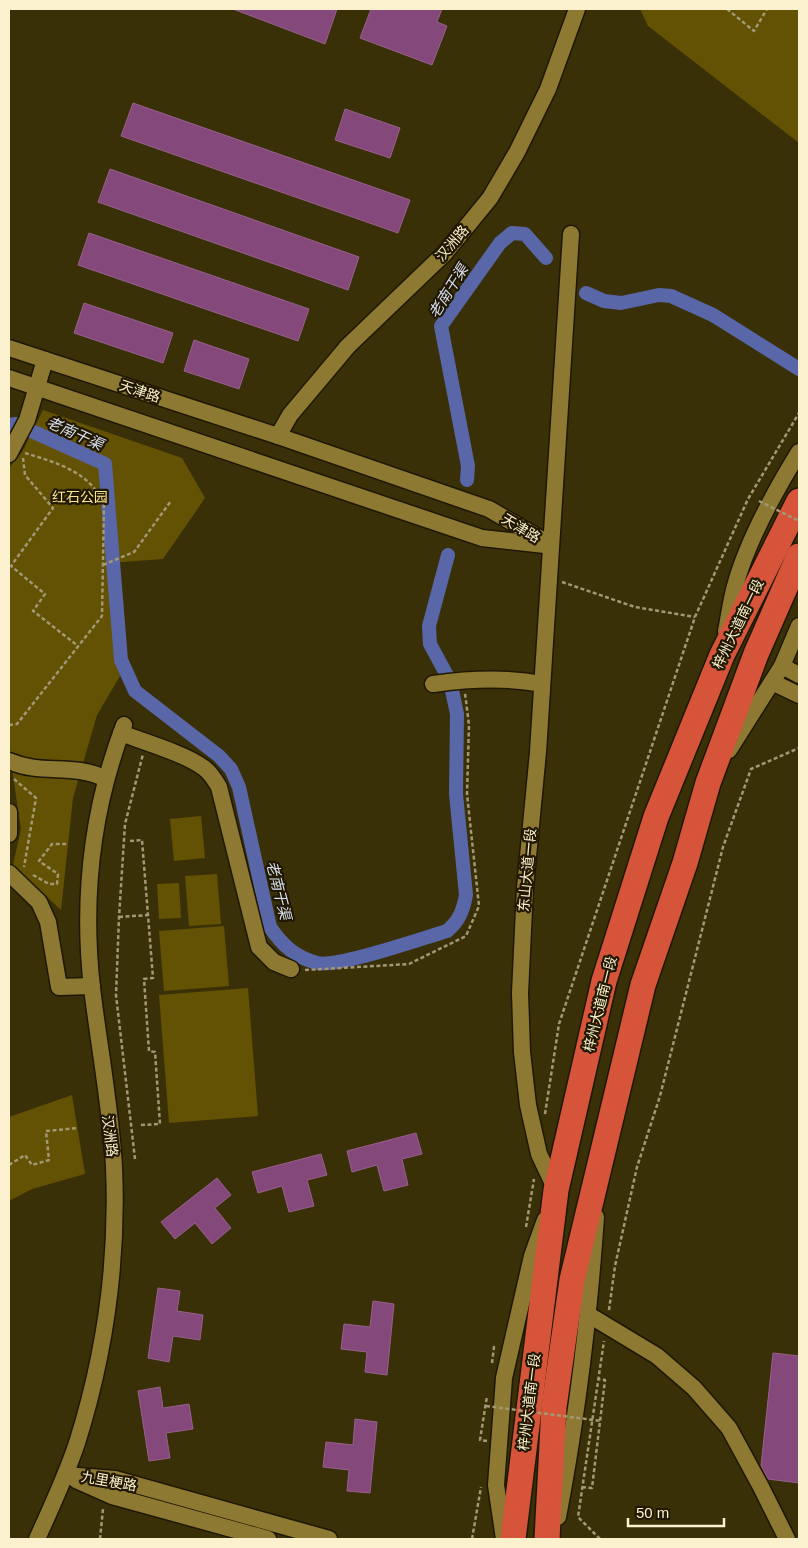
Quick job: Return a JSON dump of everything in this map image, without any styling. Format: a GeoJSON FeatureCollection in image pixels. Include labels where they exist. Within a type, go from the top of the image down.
{"type":"FeatureCollection","features":[{"type":"Feature","properties":{"kind":"highway","name":"梓州大道南一段"},"geometry":{"type":"LineString","coordinates":[[513,1539],[556,1190],[604,981],[656,817],[722,655],[799,500]]}},
{"type":"Feature","properties":{"kind":"highway","name":"梓州大道南一段"},"geometry":{"type":"LineString","coordinates":[[547,1539],[554,1407],[571,1290],[643,985],[685,863],[708,783],[756,654],[799,556]]}},
{"type":"Feature","properties":{"kind":"street","name":"汉洲路"},"geometry":{"type":"LineString","coordinates":[[278,436],[290,415],[348,346],[445,253],[490,198],[548,89],[572,11]]}},
{"type":"Feature","properties":{"kind":"street","name":"东山大道一段"},"geometry":{"type":"LineString","coordinates":[[556,1190],[539,1154],[528,1105],[522,1052],[520,1003],[525,888],[538,752],[571,234]]}},
{"type":"Feature","properties":{"kind":"street","name":"天津路"},"geometry":{"type":"LineString","coordinates":[[9,348],[278,436],[490,509],[550,545]]}},
{"type":"Feature","properties":{"kind":"street"},"geometry":{"type":"LineString","coordinates":[[9,454],[23,427],[45,360]]}},
{"type":"Feature","properties":{"kind":"street","name":"天津路"},"geometry":{"type":"LineString","coordinates":[[9,378],[482,538],[550,545]]}},
{"type":"Feature","properties":{"kind":"street"},"geometry":{"type":"LineString","coordinates":[[722,655],[735,586],[741,569],[768,506],[799,452]]}},
{"type":"Feature","properties":{"kind":"street"},"geometry":{"type":"LineString","coordinates":[[708,783],[782,666],[799,626]]}},
{"type":"Feature","properties":{"kind":"street"},"geometry":{"type":"LineString","coordinates":[[782,666],[799,674]]}},
{"type":"Feature","properties":{"kind":"street"},"geometry":{"type":"LineString","coordinates":[[432,684],[463,680],[518,679],[542,684]]}},
{"type":"Feature","properties":{"kind":"street"},"geometry":{"type":"LineString","coordinates":[[772,682],[799,695]]}},
{"type":"Feature","properties":{"kind":"street","name":"汉洲路"},"geometry":{"type":"LineString","coordinates":[[37,1539],[77,1442],[102,1344],[108,1311],[114,1225],[114,1165],[92,986],[88,922],[90,869],[106,779],[123,729],[146,743]]}},
{"type":"Feature","properties":{"kind":"street"},"geometry":{"type":"LineString","coordinates":[[146,743],[193,762],[204,768],[212,776],[218,787],[258,947],[274,962],[291,969]]}},
{"type":"Feature","properties":{"kind":"street"},"geometry":{"type":"LineString","coordinates":[[9,761],[31,769],[81,769],[106,779]]}},
{"type":"Feature","properties":{"kind":"street"},"geometry":{"type":"LineString","coordinates":[[9,812],[9,834]]}},
{"type":"Feature","properties":{"kind":"street"},"geometry":{"type":"LineString","coordinates":[[16,872],[39,902],[48,922],[59,987],[92,986]]}},
{"type":"Feature","properties":{"kind":"street"},"geometry":{"type":"LineString","coordinates":[[553,1539],[571,1447],[589,1315],[600,1164]]}},
{"type":"Feature","properties":{"kind":"street"},"geometry":{"type":"LineString","coordinates":[[504,1539],[496,1485],[504,1378],[532,1256],[556,1190]]}},
{"type":"Feature","properties":{"kind":"street"},"geometry":{"type":"LineString","coordinates":[[589,1315],[656,1356],[694,1388],[729,1428],[787,1539]]}},
{"type":"Feature","properties":{"kind":"street","name":"九里梗路"},"geometry":{"type":"LineString","coordinates":[[65,1475],[112,1496],[268,1539]]}},
{"type":"Feature","properties":{"kind":"street","name":"九里梗路"},"geometry":{"type":"LineString","coordinates":[[65,1475],[115,1480],[329,1539]]}},
{"type":"Feature","properties":{"kind":"path"},"geometry":{"type":"LineString","coordinates":[[727,9],[754,31],[767,9]]}},
{"type":"Feature","properties":{"kind":"path"},"geometry":{"type":"LineString","coordinates":[[9,725],[18,724],[102,616],[104,504],[88,479],[68,468],[22,452],[25,475],[54,508],[11,566],[45,594],[33,610],[78,646]]}},
{"type":"Feature","properties":{"kind":"path"},"geometry":{"type":"LineString","coordinates":[[103,565],[134,552],[170,501]]}},
{"type":"Feature","properties":{"kind":"path"},"geometry":{"type":"LineString","coordinates":[[759,502],[799,521]]}},
{"type":"Feature","properties":{"kind":"path"},"geometry":{"type":"LineString","coordinates":[[549,577],[635,607],[695,617]]}},
{"type":"Feature","properties":{"kind":"path"},"geometry":{"type":"LineString","coordinates":[[291,969],[319,971],[409,964],[466,936],[479,906],[467,794],[469,724],[463,680]]}},
{"type":"Feature","properties":{"kind":"path"},"geometry":{"type":"LineString","coordinates":[[135,1159],[116,995],[118,917],[125,824],[146,743]]}},
{"type":"Feature","properties":{"kind":"path"},"geometry":{"type":"LineString","coordinates":[[600,1539],[578,1517],[615,1266],[637,1167],[660,1096],[723,847],[751,769],[799,748]]}},
{"type":"Feature","properties":{"kind":"path"},"geometry":{"type":"LineString","coordinates":[[14,780],[36,798],[16,872]]}},
{"type":"Feature","properties":{"kind":"path"},"geometry":{"type":"LineString","coordinates":[[130,841],[142,840],[153,978],[144,979],[149,1051],[155,1052],[160,1124],[142,1125]]}},
{"type":"Feature","properties":{"kind":"path"},"geometry":{"type":"LineString","coordinates":[[32,875],[49,884],[57,884],[58,874],[39,861],[52,844],[67,844]]}},
{"type":"Feature","properties":{"kind":"path"},"geometry":{"type":"LineString","coordinates":[[118,917],[148,915]]}},
{"type":"Feature","properties":{"kind":"path"},"geometry":{"type":"LineString","coordinates":[[9,1165],[25,1155],[32,1165],[49,1160],[46,1131],[78,1128]]}},
{"type":"Feature","properties":{"kind":"path"},"geometry":{"type":"LineString","coordinates":[[582,1487],[592,1488],[605,1380],[599,1379]]}},
{"type":"Feature","properties":{"kind":"path"},"geometry":{"type":"LineString","coordinates":[[480,1440],[486,1406],[601,1421]]}},
{"type":"Feature","properties":{"kind":"path"},"geometry":{"type":"LineString","coordinates":[[100,1539],[103,1509]]}},
{"type":"Feature","properties":{"kind":"green space"},"geometry":{"type":"Polygon","coordinates":[[[640,9],[799,9],[799,143],[648,26],[640,9]]]}},
{"type":"Feature","properties":{"kind":"green space","name":"红石公园"},"geometry":{"type":"Polygon","coordinates":[[[43,410],[182,458],[205,498],[163,559],[109,563],[120,676],[97,715],[73,798],[61,910],[13,865],[21,829],[9,749],[9,468],[22,452],[43,410]]]}},
{"type":"Feature","properties":{"kind":"green space"},"geometry":{"type":"Polygon","coordinates":[[[201,816],[205,858],[174,861],[170,819],[201,816]]]}},
{"type":"Feature","properties":{"kind":"green space"},"geometry":{"type":"Polygon","coordinates":[[[217,874],[221,924],[189,926],[185,876],[217,874]]]}},
{"type":"Feature","properties":{"kind":"green space"},"geometry":{"type":"Polygon","coordinates":[[[179,883],[181,918],[159,919],[157,884],[179,883]]]}},
{"type":"Feature","properties":{"kind":"green space"},"geometry":{"type":"Polygon","coordinates":[[[224,926],[229,986],[164,991],[159,931],[224,926]]]}},
{"type":"Feature","properties":{"kind":"green space"},"geometry":{"type":"Polygon","coordinates":[[[248,988],[258,1116],[169,1123],[159,995],[248,988]]]}},
{"type":"Feature","properties":{"kind":"green space"},"geometry":{"type":"Polygon","coordinates":[[[72,1095],[85,1174],[32,1189],[9,1201],[9,1117],[72,1095]]]}},
{"type":"Feature","properties":{"kind":"building"},"geometry":{"type":"Polygon","coordinates":[[[233,9],[337,9],[325,44],[233,9]]]}},
{"type":"Feature","properties":{"kind":"building"},"geometry":{"type":"Polygon","coordinates":[[[371,9],[442,9],[437,22],[447,26],[432,65],[360,38],[371,9]]]}},
{"type":"Feature","properties":{"kind":"building"},"geometry":{"type":"Polygon","coordinates":[[[133,103],[410,200],[398,233],[121,136],[133,103]]]}},
{"type":"Feature","properties":{"kind":"building"},"geometry":{"type":"Polygon","coordinates":[[[345,109],[400,128],[390,158],[335,140],[345,109]]]}},
{"type":"Feature","properties":{"kind":"building"},"geometry":{"type":"Polygon","coordinates":[[[110,169],[359,257],[348,290],[98,202],[110,169]]]}},
{"type":"Feature","properties":{"kind":"building"},"geometry":{"type":"Polygon","coordinates":[[[89,233],[309,309],[298,341],[78,265],[89,233]]]}},
{"type":"Feature","properties":{"kind":"building"},"geometry":{"type":"Polygon","coordinates":[[[84,303],[173,333],[163,363],[74,333],[84,303]]]}},
{"type":"Feature","properties":{"kind":"building"},"geometry":{"type":"Polygon","coordinates":[[[194,340],[249,359],[239,389],[184,371],[194,340]]]}},
{"type":"Feature","properties":{"kind":"building"},"geometry":{"type":"Polygon","coordinates":[[[416,1133],[422,1154],[402,1159],[408,1185],[384,1191],[377,1165],[352,1172],[347,1151],[416,1133]]]}},
{"type":"Feature","properties":{"kind":"building"},"geometry":{"type":"Polygon","coordinates":[[[321,1154],[327,1175],[307,1180],[314,1206],[289,1212],[282,1186],[258,1193],[252,1172],[321,1154]]]}},
{"type":"Feature","properties":{"kind":"building"},"geometry":{"type":"Polygon","coordinates":[[[217,1178],[231,1195],[215,1208],[231,1228],[212,1244],[195,1223],[175,1239],[161,1222],[217,1178]]]}},
{"type":"Feature","properties":{"kind":"building"},"geometry":{"type":"Polygon","coordinates":[[[158,1288],[180,1291],[177,1311],[203,1315],[200,1340],[173,1336],[169,1362],[148,1358],[158,1288]]]}},
{"type":"Feature","properties":{"kind":"building"},"geometry":{"type":"Polygon","coordinates":[[[373,1301],[394,1304],[387,1375],[365,1372],[367,1352],[341,1349],[344,1324],[370,1327],[373,1301]]]}},
{"type":"Feature","properties":{"kind":"building"},"geometry":{"type":"Polygon","coordinates":[[[773,1353],[799,1356],[799,1483],[768,1479],[761,1466],[773,1353]]]}},
{"type":"Feature","properties":{"kind":"building"},"geometry":{"type":"Polygon","coordinates":[[[160,1387],[163,1408],[189,1404],[193,1429],[166,1433],[170,1458],[149,1461],[138,1391],[160,1387]]]}},
{"type":"Feature","properties":{"kind":"building"},"geometry":{"type":"Polygon","coordinates":[[[355,1419],[377,1422],[370,1493],[347,1491],[349,1470],[323,1467],[326,1442],[353,1445],[355,1419]]]}},
{"type":"Feature","properties":{"kind":"waterway","name":"老南干渠"},"geometry":{"type":"LineString","coordinates":[[467,480],[468,466],[441,326],[500,243],[512,233],[525,234],[546,258]]}},
{"type":"Feature","properties":{"kind":"waterway","name":"老南干渠"},"geometry":{"type":"LineString","coordinates":[[586,293],[604,301],[621,303],[659,295],[671,296],[713,315],[799,369]]}},
{"type":"Feature","properties":{"kind":"waterway","name":"老南干渠"},"geometry":{"type":"LineString","coordinates":[[9,425],[16,424],[105,464],[121,660],[135,691],[219,756],[231,769],[239,787],[270,927],[279,939],[296,954],[317,963],[361,957],[447,931],[460,915],[463,906],[466,895],[456,794],[457,714],[450,681],[430,644],[429,626],[448,555]]}}]}
